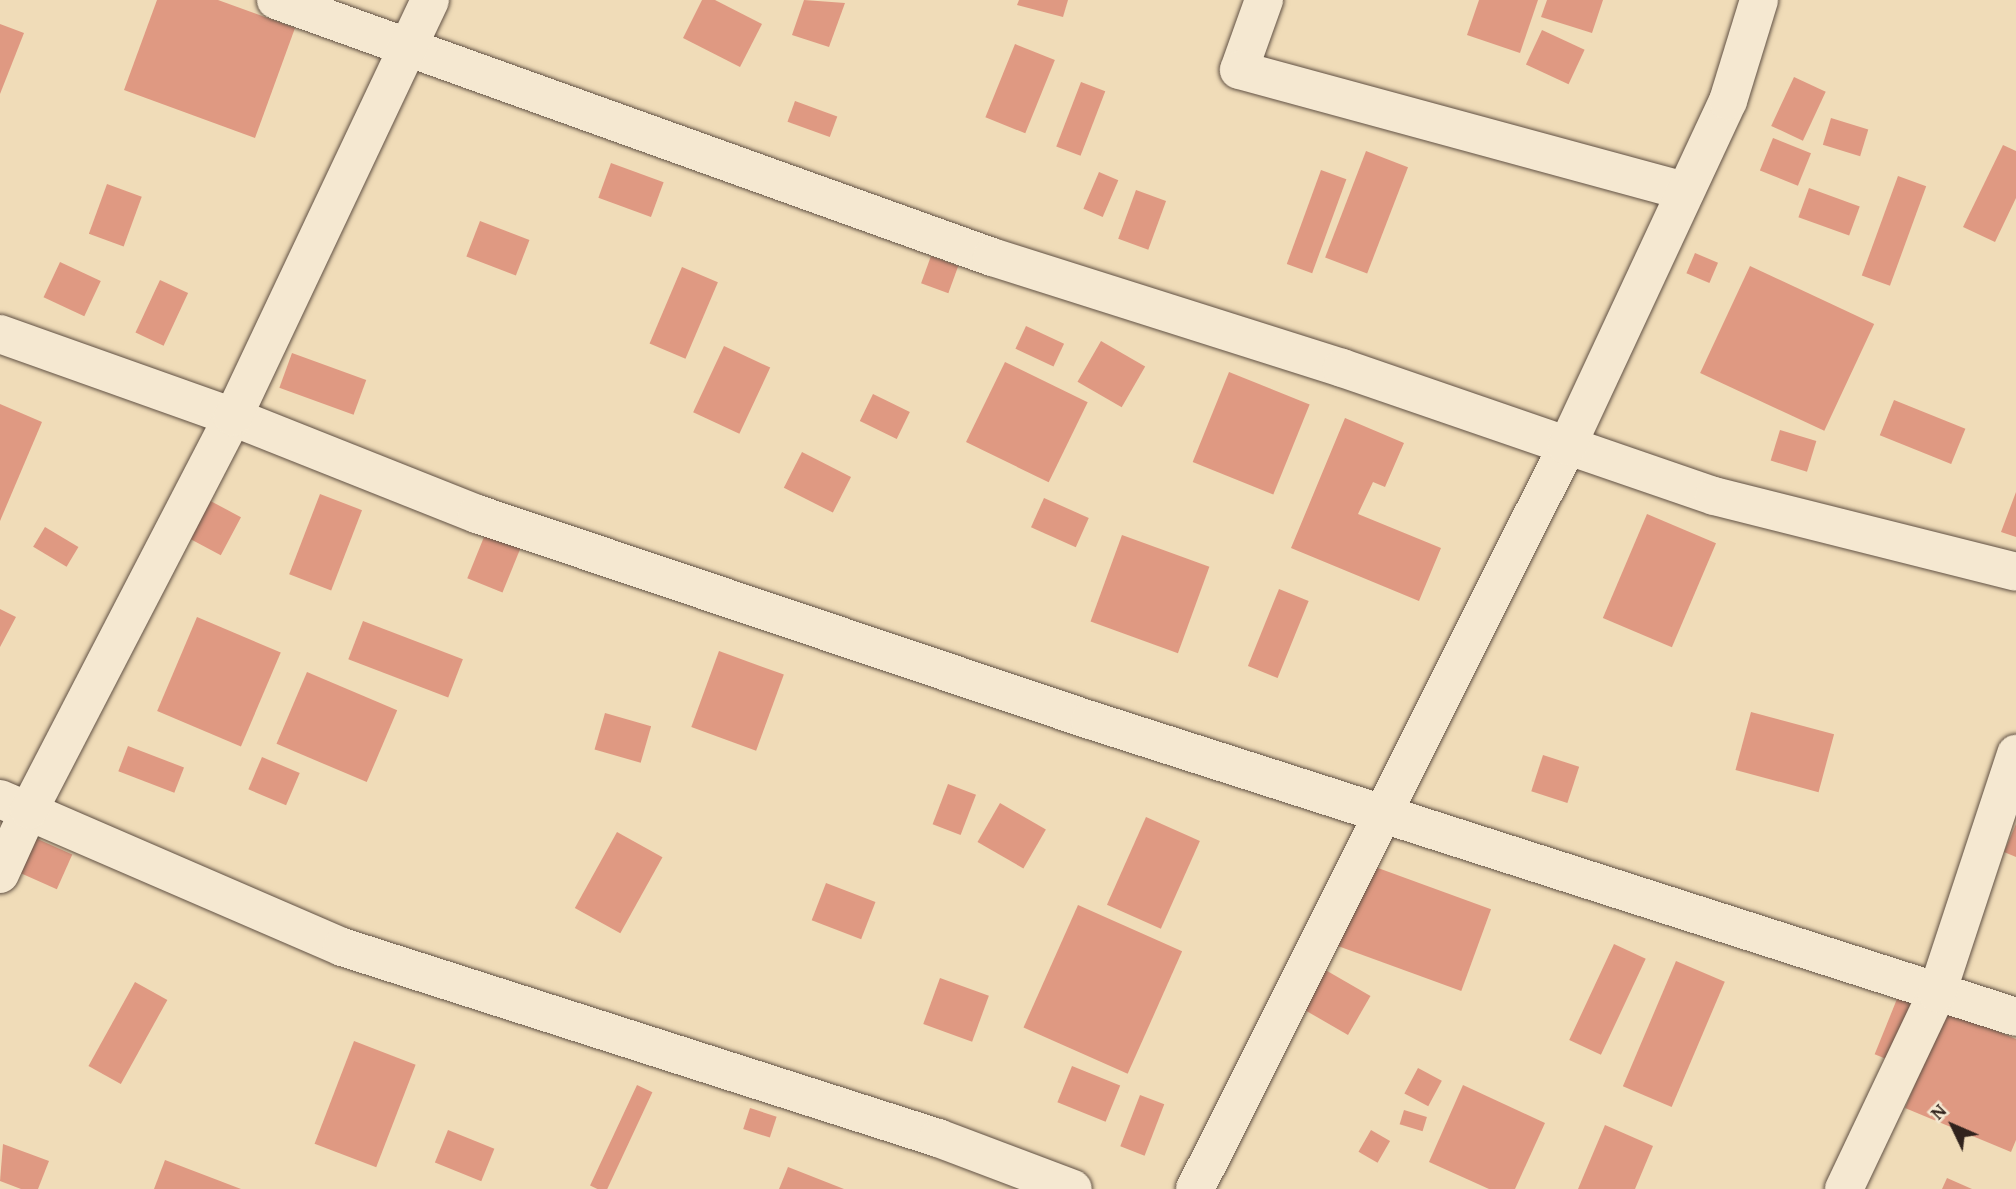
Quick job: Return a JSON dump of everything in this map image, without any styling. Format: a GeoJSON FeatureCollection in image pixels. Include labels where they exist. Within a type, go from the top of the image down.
{"type":"FeatureCollection","features":[{"type":"Feature","properties":{"kind":"street"},"geometry":{"type":"LineString","coordinates":[[276,0],[992,257],[1342,368],[1714,496],[2016,572]]}},
{"type":"Feature","properties":{"kind":"street"},"geometry":{"type":"LineString","coordinates":[[0,874],[15,804],[233,417],[430,0]]}},
{"type":"Feature","properties":{"kind":"street"},"geometry":{"type":"LineString","coordinates":[[1264,0],[1239,70],[1685,191]]}},
{"type":"Feature","properties":{"kind":"street"},"geometry":{"type":"LineString","coordinates":[[1195,1189],[1567,446],[1727,101],[1759,0]]}},
{"type":"Feature","properties":{"kind":"street"},"geometry":{"type":"LineString","coordinates":[[0,334],[233,417],[477,514],[1090,720],[2016,1017]]}},
{"type":"Feature","properties":{"kind":"street"},"geometry":{"type":"LineString","coordinates":[[1844,1189],[1937,993],[2016,754]]}},
{"type":"Feature","properties":{"kind":"street"},"geometry":{"type":"LineString","coordinates":[[15,804],[342,947],[938,1138],[1073,1189]]}},
{"type":"Feature","properties":{"kind":"building"},"geometry":{"type":"Polygon","coordinates":[[[157,0],[218,0],[295,28],[255,138],[124,90],[157,0]]]}},
{"type":"Feature","properties":{"kind":"building"},"geometry":{"type":"Polygon","coordinates":[[[702,0],[715,0],[762,24],[740,67],[683,38],[702,0]]]}},
{"type":"Feature","properties":{"kind":"building"},"geometry":{"type":"Polygon","coordinates":[[[804,0],[845,3],[829,47],[792,35],[804,0]]]}},
{"type":"Feature","properties":{"kind":"building"},"geometry":{"type":"Polygon","coordinates":[[[1019,0],[1068,0],[1063,17],[1017,5],[1019,0]]]}},
{"type":"Feature","properties":{"kind":"building"},"geometry":{"type":"Polygon","coordinates":[[[1479,0],[1538,0],[1520,53],[1467,35],[1479,0]]]}},
{"type":"Feature","properties":{"kind":"building"},"geometry":{"type":"Polygon","coordinates":[[[1547,0],[1603,0],[1592,33],[1541,17],[1547,0]]]}},
{"type":"Feature","properties":{"kind":"building"},"geometry":{"type":"Polygon","coordinates":[[[0,24],[24,33],[0,94],[0,24]]]}},
{"type":"Feature","properties":{"kind":"building"},"geometry":{"type":"Polygon","coordinates":[[[1542,30],[1585,50],[1569,84],[1526,64],[1542,30]]]}},
{"type":"Feature","properties":{"kind":"building"},"geometry":{"type":"Polygon","coordinates":[[[1015,44],[1055,60],[1025,133],[985,117],[1015,44]]]}},
{"type":"Feature","properties":{"kind":"building"},"geometry":{"type":"Polygon","coordinates":[[[1794,77],[1826,92],[1803,141],[1771,126],[1794,77]]]}},
{"type":"Feature","properties":{"kind":"building"},"geometry":{"type":"Polygon","coordinates":[[[1081,82],[1105,91],[1081,156],[1056,146],[1081,82]]]}},
{"type":"Feature","properties":{"kind":"building"},"geometry":{"type":"Polygon","coordinates":[[[795,101],[837,116],[830,137],[787,122],[795,101]]]}},
{"type":"Feature","properties":{"kind":"building"},"geometry":{"type":"Polygon","coordinates":[[[1831,118],[1868,129],[1860,156],[1823,145],[1831,118]]]}},
{"type":"Feature","properties":{"kind":"building"},"geometry":{"type":"Polygon","coordinates":[[[1773,138],[1811,153],[1798,186],[1760,170],[1773,138]]]}},
{"type":"Feature","properties":{"kind":"building"},"geometry":{"type":"Polygon","coordinates":[[[2003,145],[2016,151],[2016,198],[1995,242],[1963,227],[2003,145]]]}},
{"type":"Feature","properties":{"kind":"building"},"geometry":{"type":"Polygon","coordinates":[[[1366,151],[1408,167],[1367,274],[1325,257],[1366,151]]]}},
{"type":"Feature","properties":{"kind":"building"},"geometry":{"type":"Polygon","coordinates":[[[611,163],[664,182],[651,217],[598,198],[611,163]]]}},
{"type":"Feature","properties":{"kind":"building"},"geometry":{"type":"Polygon","coordinates":[[[1321,170],[1346,179],[1312,273],[1287,264],[1321,170]]]}},
{"type":"Feature","properties":{"kind":"building"},"geometry":{"type":"Polygon","coordinates":[[[1099,172],[1118,180],[1103,217],[1083,209],[1099,172]]]}},
{"type":"Feature","properties":{"kind":"building"},"geometry":{"type":"Polygon","coordinates":[[[1898,176],[1926,186],[1890,286],[1862,276],[1898,176]]]}},
{"type":"Feature","properties":{"kind":"building"},"geometry":{"type":"Polygon","coordinates":[[[107,184],[142,197],[124,246],[89,234],[107,184]]]}},
{"type":"Feature","properties":{"kind":"building"},"geometry":{"type":"Polygon","coordinates":[[[1809,188],[1860,206],[1849,236],[1798,217],[1809,188]]]}},
{"type":"Feature","properties":{"kind":"building"},"geometry":{"type":"Polygon","coordinates":[[[1136,190],[1166,201],[1148,250],[1118,239],[1136,190]]]}},
{"type":"Feature","properties":{"kind":"building"},"geometry":{"type":"Polygon","coordinates":[[[480,221],[529,240],[516,275],[466,256],[480,221]]]}},
{"type":"Feature","properties":{"kind":"building"},"geometry":{"type":"Polygon","coordinates":[[[1695,253],[1718,263],[1709,283],[1686,273],[1695,253]]]}},
{"type":"Feature","properties":{"kind":"building"},"geometry":{"type":"Polygon","coordinates":[[[931,256],[958,266],[948,293],[921,283],[931,256]]]}},
{"type":"Feature","properties":{"kind":"building"},"geometry":{"type":"Polygon","coordinates":[[[60,262],[101,281],[84,316],[44,297],[60,262]]]}},
{"type":"Feature","properties":{"kind":"building"},"geometry":{"type":"Polygon","coordinates":[[[1750,266],[1874,324],[1824,431],[1700,373],[1750,266]]]}},
{"type":"Feature","properties":{"kind":"building"},"geometry":{"type":"Polygon","coordinates":[[[682,267],[718,282],[685,359],[650,343],[682,267]]]}},
{"type":"Feature","properties":{"kind":"building"},"geometry":{"type":"Polygon","coordinates":[[[160,280],[188,293],[164,346],[135,333],[160,280]]]}},
{"type":"Feature","properties":{"kind":"building"},"geometry":{"type":"Polygon","coordinates":[[[1026,326],[1064,344],[1053,366],[1015,349],[1026,326]]]}},
{"type":"Feature","properties":{"kind":"building"},"geometry":{"type":"Polygon","coordinates":[[[1101,341],[1145,366],[1122,407],[1078,382],[1101,341]]]}},
{"type":"Feature","properties":{"kind":"building"},"geometry":{"type":"Polygon","coordinates":[[[724,346],[770,368],[739,434],[693,412],[724,346]]]}},
{"type":"Feature","properties":{"kind":"building"},"geometry":{"type":"Polygon","coordinates":[[[292,353],[366,380],[354,415],[279,388],[292,353]]]}},
{"type":"Feature","properties":{"kind":"building"},"geometry":{"type":"Polygon","coordinates":[[[1005,362],[1088,402],[1049,482],[966,442],[1005,362]]]}},
{"type":"Feature","properties":{"kind":"building"},"geometry":{"type":"Polygon","coordinates":[[[1229,372],[1310,405],[1273,495],[1193,462],[1229,372]]]}},
{"type":"Feature","properties":{"kind":"building"},"geometry":{"type":"Polygon","coordinates":[[[873,394],[910,412],[897,439],[860,421],[873,394]]]}},
{"type":"Feature","properties":{"kind":"building"},"geometry":{"type":"Polygon","coordinates":[[[1894,400],[1965,429],[1951,464],[1880,435],[1894,400]]]}},
{"type":"Feature","properties":{"kind":"building"},"geometry":{"type":"Polygon","coordinates":[[[0,404],[42,422],[0,521],[0,404]]]}},
{"type":"Feature","properties":{"kind":"building"},"geometry":{"type":"Polygon","coordinates":[[[1345,418],[1404,443],[1385,487],[1373,482],[1358,514],[1441,548],[1419,601],[1291,548],[1345,418]]]}},
{"type":"Feature","properties":{"kind":"building"},"geometry":{"type":"Polygon","coordinates":[[[1780,430],[1816,441],[1807,472],[1771,461],[1780,430]]]}},
{"type":"Feature","properties":{"kind":"building"},"geometry":{"type":"Polygon","coordinates":[[[802,452],[851,477],[833,513],[784,488],[802,452]]]}},
{"type":"Feature","properties":{"kind":"building"},"geometry":{"type":"Polygon","coordinates":[[[2016,492],[2016,537],[2001,532],[2016,492]]]}},
{"type":"Feature","properties":{"kind":"building"},"geometry":{"type":"Polygon","coordinates":[[[320,494],[362,510],[331,590],[289,574],[320,494]]]}},
{"type":"Feature","properties":{"kind":"building"},"geometry":{"type":"Polygon","coordinates":[[[203,497],[241,517],[221,555],[183,535],[203,497]]]}},
{"type":"Feature","properties":{"kind":"building"},"geometry":{"type":"Polygon","coordinates":[[[1044,498],[1089,518],[1076,547],[1031,527],[1044,498]]]}},
{"type":"Feature","properties":{"kind":"building"},"geometry":{"type":"Polygon","coordinates":[[[1647,514],[1716,543],[1672,647],[1603,618],[1647,514]]]}},
{"type":"Feature","properties":{"kind":"building"},"geometry":{"type":"Polygon","coordinates":[[[45,527],[78,547],[67,567],[33,547],[45,527]]]}},
{"type":"Feature","properties":{"kind":"building"},"geometry":{"type":"Polygon","coordinates":[[[486,532],[521,546],[503,593],[467,578],[486,532]]]}},
{"type":"Feature","properties":{"kind":"building"},"geometry":{"type":"Polygon","coordinates":[[[1122,535],[1209,567],[1178,653],[1091,621],[1122,535]]]}},
{"type":"Feature","properties":{"kind":"building"},"geometry":{"type":"Polygon","coordinates":[[[1279,589],[1309,601],[1278,678],[1248,666],[1279,589]]]}},
{"type":"Feature","properties":{"kind":"building"},"geometry":{"type":"Polygon","coordinates":[[[0,609],[16,617],[0,647],[0,609]]]}},
{"type":"Feature","properties":{"kind":"building"},"geometry":{"type":"Polygon","coordinates":[[[197,617],[281,653],[241,746],[157,711],[197,617]]]}},
{"type":"Feature","properties":{"kind":"building"},"geometry":{"type":"Polygon","coordinates":[[[363,621],[463,659],[448,698],[348,659],[363,621]]]}},
{"type":"Feature","properties":{"kind":"building"},"geometry":{"type":"Polygon","coordinates":[[[719,651],[784,675],[756,751],[691,727],[719,651]]]}},
{"type":"Feature","properties":{"kind":"building"},"geometry":{"type":"Polygon","coordinates":[[[307,672],[397,710],[367,782],[277,744],[307,672]]]}},
{"type":"Feature","properties":{"kind":"building"},"geometry":{"type":"Polygon","coordinates":[[[1751,712],[1834,734],[1819,792],[1735,770],[1751,712]]]}},
{"type":"Feature","properties":{"kind":"building"},"geometry":{"type":"Polygon","coordinates":[[[605,713],[651,726],[641,763],[595,750],[605,713]]]}},
{"type":"Feature","properties":{"kind":"building"},"geometry":{"type":"Polygon","coordinates":[[[128,746],[184,768],[174,793],[118,771],[128,746]]]}},
{"type":"Feature","properties":{"kind":"building"},"geometry":{"type":"Polygon","coordinates":[[[1543,755],[1579,767],[1567,803],[1531,791],[1543,755]]]}},
{"type":"Feature","properties":{"kind":"building"},"geometry":{"type":"Polygon","coordinates":[[[262,757],[300,773],[286,805],[248,789],[262,757]]]}},
{"type":"Feature","properties":{"kind":"building"},"geometry":{"type":"Polygon","coordinates":[[[948,784],[976,795],[961,835],[933,824],[948,784]]]}},
{"type":"Feature","properties":{"kind":"building"},"geometry":{"type":"Polygon","coordinates":[[[1000,803],[1046,830],[1023,868],[978,842],[1000,803]]]}},
{"type":"Feature","properties":{"kind":"building"},"geometry":{"type":"Polygon","coordinates":[[[1146,817],[1200,841],[1161,929],[1107,905],[1146,817]]]}},
{"type":"Feature","properties":{"kind":"building"},"geometry":{"type":"Polygon","coordinates":[[[2016,824],[2016,857],[2004,852],[2016,824]]]}},
{"type":"Feature","properties":{"kind":"building"},"geometry":{"type":"Polygon","coordinates":[[[617,832],[662,857],[620,933],[575,908],[617,832]]]}},
{"type":"Feature","properties":{"kind":"building"},"geometry":{"type":"Polygon","coordinates":[[[33,837],[72,854],[57,889],[18,872],[33,837]]]}},
{"type":"Feature","properties":{"kind":"building"},"geometry":{"type":"Polygon","coordinates":[[[1367,864],[1491,909],[1461,991],[1337,946],[1367,864]]]}},
{"type":"Feature","properties":{"kind":"building"},"geometry":{"type":"Polygon","coordinates":[[[826,883],[875,902],[861,939],[812,920],[826,883]]]}},
{"type":"Feature","properties":{"kind":"building"},"geometry":{"type":"Polygon","coordinates":[[[1078,905],[1182,951],[1128,1074],[1023,1027],[1078,905]]]}},
{"type":"Feature","properties":{"kind":"building"},"geometry":{"type":"Polygon","coordinates":[[[1614,944],[1646,959],[1601,1055],[1569,1040],[1614,944]]]}},
{"type":"Feature","properties":{"kind":"building"},"geometry":{"type":"Polygon","coordinates":[[[1676,961],[1725,982],[1672,1107],[1623,1086],[1676,961]]]}},
{"type":"Feature","properties":{"kind":"building"},"geometry":{"type":"Polygon","coordinates":[[[1322,968],[1370,996],[1348,1035],[1300,1007],[1322,968]]]}},
{"type":"Feature","properties":{"kind":"building"},"geometry":{"type":"Polygon","coordinates":[[[940,978],[989,996],[972,1042],[923,1024],[940,978]]]}},
{"type":"Feature","properties":{"kind":"building"},"geometry":{"type":"Polygon","coordinates":[[[135,982],[167,1000],[121,1084],[88,1066],[135,982]]]}},
{"type":"Feature","properties":{"kind":"building"},"geometry":{"type":"Polygon","coordinates":[[[1899,994],[1924,1004],[1900,1064],[1875,1054],[1899,994]]]}},
{"type":"Feature","properties":{"kind":"building"},"geometry":{"type":"Polygon","coordinates":[[[1946,1010],[2016,1039],[2016,1140],[2011,1152],[1905,1108],[1946,1010]]]}},
{"type":"Feature","properties":{"kind":"building"},"geometry":{"type":"Polygon","coordinates":[[[354,1041],[416,1065],[376,1167],[315,1144],[354,1041]]]}},
{"type":"Feature","properties":{"kind":"building"},"geometry":{"type":"Polygon","coordinates":[[[1072,1066],[1120,1085],[1106,1122],[1057,1102],[1072,1066]]]}},
{"type":"Feature","properties":{"kind":"building"},"geometry":{"type":"Polygon","coordinates":[[[1418,1068],[1442,1081],[1428,1106],[1404,1094],[1418,1068]]]}},
{"type":"Feature","properties":{"kind":"building"},"geometry":{"type":"Polygon","coordinates":[[[637,1085],[652,1092],[607,1189],[590,1186],[637,1085]]]}},
{"type":"Feature","properties":{"kind":"building"},"geometry":{"type":"Polygon","coordinates":[[[1463,1085],[1545,1123],[1515,1189],[1489,1189],[1429,1162],[1463,1085]]]}},
{"type":"Feature","properties":{"kind":"building"},"geometry":{"type":"Polygon","coordinates":[[[1140,1095],[1164,1104],[1145,1156],[1120,1146],[1140,1095]]]}},
{"type":"Feature","properties":{"kind":"building"},"geometry":{"type":"Polygon","coordinates":[[[750,1108],[777,1117],[770,1138],[743,1129],[750,1108]]]}},
{"type":"Feature","properties":{"kind":"building"},"geometry":{"type":"Polygon","coordinates":[[[1404,1110],[1427,1117],[1423,1131],[1400,1124],[1404,1110]]]}},
{"type":"Feature","properties":{"kind":"building"},"geometry":{"type":"Polygon","coordinates":[[[1605,1125],[1653,1146],[1635,1189],[1578,1189],[1605,1125]]]}},
{"type":"Feature","properties":{"kind":"building"},"geometry":{"type":"Polygon","coordinates":[[[448,1130],[494,1149],[481,1181],[435,1162],[448,1130]]]}},
{"type":"Feature","properties":{"kind":"building"},"geometry":{"type":"Polygon","coordinates":[[[1371,1130],[1390,1141],[1378,1163],[1358,1152],[1371,1130]]]}},
{"type":"Feature","properties":{"kind":"building"},"geometry":{"type":"Polygon","coordinates":[[[3,1144],[49,1161],[38,1189],[21,1189],[0,1181],[3,1144]]]}},
{"type":"Feature","properties":{"kind":"building"},"geometry":{"type":"Polygon","coordinates":[[[165,1160],[241,1189],[154,1189],[165,1160]]]}},
{"type":"Feature","properties":{"kind":"building"},"geometry":{"type":"Polygon","coordinates":[[[788,1167],[844,1189],[779,1189],[788,1167]]]}},
{"type":"Feature","properties":{"kind":"building"},"geometry":{"type":"Polygon","coordinates":[[[1947,1178],[1972,1189],[1942,1189],[1947,1178]]]}}]}
